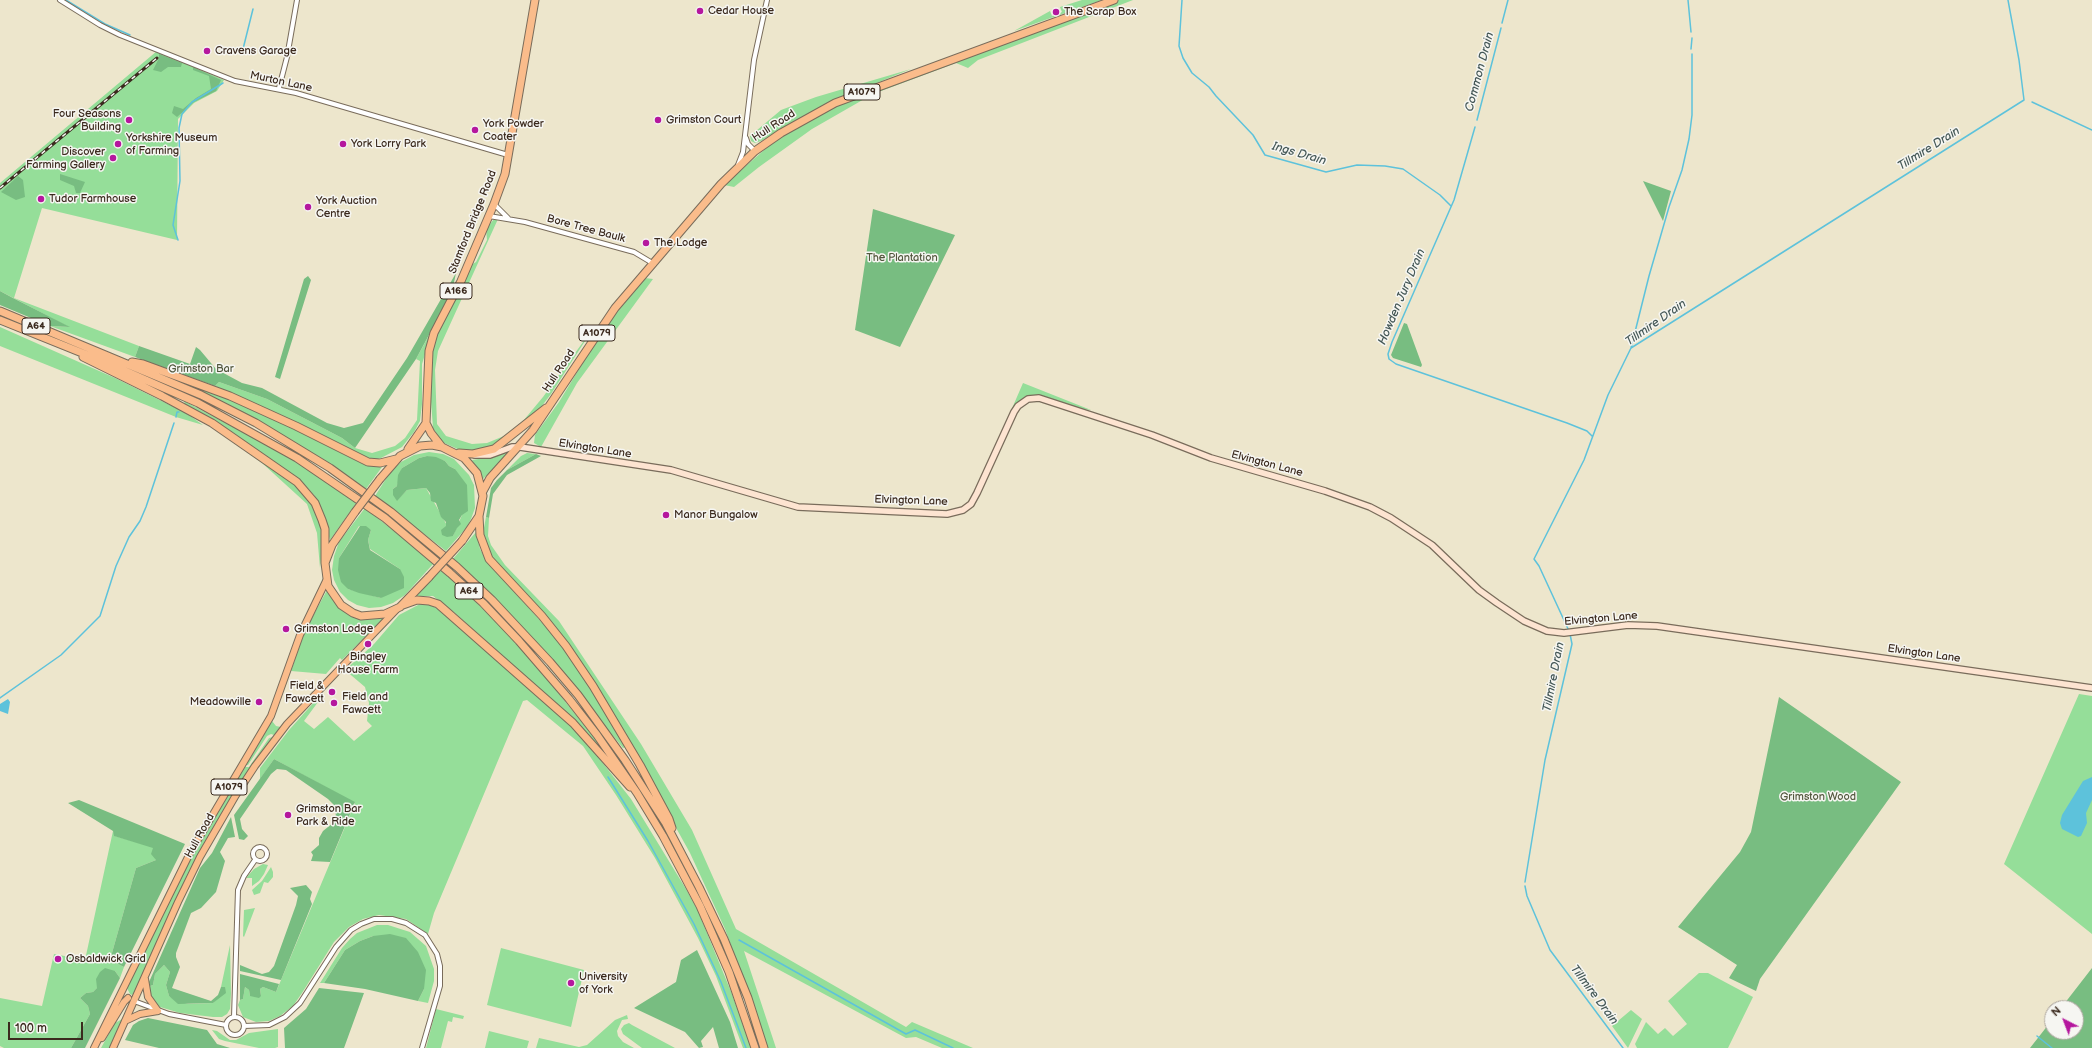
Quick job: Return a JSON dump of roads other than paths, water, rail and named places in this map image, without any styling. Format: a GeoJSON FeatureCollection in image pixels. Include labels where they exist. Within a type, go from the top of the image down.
{"type":"FeatureCollection","features":[{"type":"Feature","properties":{"kind":"highway","name":"Stamford Bridge Road"},"geometry":{"type":"LineString","coordinates":[[426,424],[427,366],[430,346],[489,216],[505,174],[535,0]]}},
{"type":"Feature","properties":{"kind":"highway","name":"Hull Road"},"geometry":{"type":"LineString","coordinates":[[483,491],[492,475],[520,447],[537,425],[547,407],[611,314],[736,168],[755,151],[781,133],[835,103],[1114,0]]}},
{"type":"Feature","properties":{"kind":"highway","name":"A64"},"geometry":{"type":"LineString","coordinates":[[0,311],[122,360],[224,407],[301,450],[391,512],[457,567],[528,637],[578,695],[625,760],[677,843],[724,940],[748,998],[764,1048]]}},
{"type":"Feature","properties":{"kind":"highway","name":"A64"},"geometry":{"type":"LineString","coordinates":[[0,320],[198,403],[254,433],[325,476],[385,518],[450,573],[519,641],[597,735],[637,793],[663,836],[700,906],[729,972],[756,1048]]}},
{"type":"Feature","properties":{"kind":"highway"},"geometry":{"type":"LineString","coordinates":[[65,347],[94,364],[162,396],[212,423],[297,482],[315,503],[322,520],[324,529],[326,580],[335,600],[353,613],[370,616],[385,614],[400,606],[417,600],[429,601],[446,611],[573,724],[605,757],[620,778],[637,793]]}},
{"type":"Feature","properties":{"kind":"highway"},"geometry":{"type":"LineString","coordinates":[[122,360],[143,364],[230,396],[296,426],[368,462],[380,463],[396,459]]}},
{"type":"Feature","properties":{"kind":"highway","name":"Hull Road"},"geometry":{"type":"LineString","coordinates":[[455,452],[473,454],[486,452],[499,447],[547,407]]}},
{"type":"Feature","properties":{"kind":"highway"},"geometry":{"type":"LineString","coordinates":[[325,563],[332,545],[355,512],[396,459],[417,439],[426,424],[442,447]]}},
{"type":"Feature","properties":{"kind":"highway"},"geometry":{"type":"LineString","coordinates":[[404,453],[420,446],[432,445],[442,447],[455,452],[464,458],[474,469],[483,491],[479,516],[480,535],[489,559],[542,616],[566,646],[593,686],[669,819],[677,843]]}},
{"type":"Feature","properties":{"kind":"highway"},"geometry":{"type":"LineString","coordinates":[[400,606],[462,541],[479,516]]}},
{"type":"Feature","properties":{"kind":"main road","name":"Elvington Lane"},"geometry":{"type":"LineString","coordinates":[[473,454],[490,455],[512,447],[520,447],[676,472],[798,506],[947,514],[963,510],[971,504],[1014,412],[1018,406],[1028,399],[1039,398],[1152,435],[1211,458],[1303,484],[1370,507],[1403,525],[1432,545],[1479,590],[1509,612],[1540,628],[1564,633],[1628,625],[1657,626],[2092,688]]}},
{"type":"Feature","properties":{"kind":"main road","name":"Hull Road"},"geometry":{"type":"LineString","coordinates":[[95,1048],[122,989],[189,855],[271,716],[300,635],[326,580]]}},
{"type":"Feature","properties":{"kind":"main road","name":"Hull Road"},"geometry":{"type":"LineString","coordinates":[[113,1048],[125,1021],[131,1000],[145,978],[178,902],[200,857],[222,817],[255,766],[309,700],[400,606]]}},
{"type":"Feature","properties":{"kind":"main road"},"geometry":{"type":"LineString","coordinates":[[125,1021],[140,1014],[158,1011],[148,997],[145,978]]}},
{"type":"Feature","properties":{"kind":"main road"},"geometry":{"type":"LineString","coordinates":[[122,989],[123,994],[131,1000]]}},
{"type":"Feature","properties":{"kind":"main road"},"geometry":{"type":"LineString","coordinates":[[95,1048],[115,1019],[124,1002],[131,1000]]}},
{"type":"Feature","properties":{"kind":"street","name":"Murton Lane"},"geometry":{"type":"LineString","coordinates":[[60,0],[100,25],[136,42],[235,81],[266,88],[279,88],[508,155]]}},
{"type":"Feature","properties":{"kind":"street"},"geometry":{"type":"LineString","coordinates":[[279,88],[287,57],[297,0]]}},
{"type":"Feature","properties":{"kind":"street"},"geometry":{"type":"LineString","coordinates":[[736,168],[743,152],[746,136],[752,75],[766,0]]}},
{"type":"Feature","properties":{"kind":"street"},"geometry":{"type":"LineString","coordinates":[[746,136],[748,144],[755,151]]}},
{"type":"Feature","properties":{"kind":"street","name":"Bore Tree Baulk"},"geometry":{"type":"LineString","coordinates":[[494,204],[510,219]]}},
{"type":"Feature","properties":{"kind":"street","name":"Bore Tree Baulk"},"geometry":{"type":"LineString","coordinates":[[489,216],[510,219],[634,252],[654,264]]}},
{"type":"Feature","properties":{"kind":"street"},"geometry":{"type":"LineString","coordinates":[[234,1017],[237,901],[240,883],[256,860]]}},
{"type":"Feature","properties":{"kind":"street"},"geometry":{"type":"LineString","coordinates":[[244,1026],[240,1018],[234,1017],[228,1019],[226,1025],[227,1030],[234,1034],[239,1033],[244,1026],[268,1024],[291,1012],[300,1003],[343,937],[361,924],[383,918],[406,922],[416,928],[432,945],[440,966],[441,977],[433,1013],[422,1048]]}},
{"type":"Feature","properties":{"kind":"street"},"geometry":{"type":"LineString","coordinates":[[131,1000],[158,1011],[226,1025]]}},
{"type":"Feature","properties":{"kind":"water"},"geometry":{"type":"Polygon","coordinates":[[[8,699],[10,702],[8,714],[0,711],[0,704],[8,699]]]}},
{"type":"Feature","properties":{"kind":"water"},"geometry":{"type":"Polygon","coordinates":[[[2092,777],[2092,800],[2086,813],[2087,823],[2081,836],[2078,837],[2062,829],[2060,823],[2062,815],[2083,781],[2092,777]]]}},
{"type":"Feature","properties":{"kind":"waterway"},"geometry":{"type":"LineString","coordinates":[[66,0],[105,24],[130,35]]}},
{"type":"Feature","properties":{"kind":"waterway","name":"Ings Drain"},"geometry":{"type":"LineString","coordinates":[[1182,0],[1179,46],[1183,58],[1192,73],[1209,87],[1253,135],[1265,155],[1326,172],[1357,165],[1385,166],[1403,169],[1440,195],[1451,206]]}},
{"type":"Feature","properties":{"kind":"waterway","name":"Common Drain"},"geometry":{"type":"LineString","coordinates":[[1502,23],[1508,0]]}},
{"type":"Feature","properties":{"kind":"waterway"},"geometry":{"type":"LineString","coordinates":[[1688,0],[1691,32]]}},
{"type":"Feature","properties":{"kind":"waterway","name":"Tillmire Drain"},"geometry":{"type":"LineString","coordinates":[[1569,631],[1539,566],[1534,559],[1584,460],[1608,395],[1631,348],[2024,100],[2019,60],[2008,0]]}},
{"type":"Feature","properties":{"kind":"waterway"},"geometry":{"type":"LineString","coordinates":[[242,53],[253,9]]}},
{"type":"Feature","properties":{"kind":"waterway","name":"Common Drain"},"geometry":{"type":"LineString","coordinates":[[1477,120],[1501,28]]}},
{"type":"Feature","properties":{"kind":"waterway"},"geometry":{"type":"LineString","coordinates":[[1691,49],[1692,38]]}},
{"type":"Feature","properties":{"kind":"waterway"},"geometry":{"type":"LineString","coordinates":[[1631,348],[1649,276],[1669,207],[1682,170],[1689,139],[1692,115],[1692,54]]}},
{"type":"Feature","properties":{"kind":"waterway"},"geometry":{"type":"LineString","coordinates":[[178,240],[173,225],[180,181],[179,128],[182,114],[192,102],[223,83]]}},
{"type":"Feature","properties":{"kind":"waterway"},"geometry":{"type":"LineString","coordinates":[[2032,102],[2092,130]]}},
{"type":"Feature","properties":{"kind":"waterway","name":"Howden Jury Drain"},"geometry":{"type":"LineString","coordinates":[[1475,127],[1454,200],[1392,342],[1388,354],[1389,359],[1396,364],[1567,423],[1587,431],[1592,436]]}},
{"type":"Feature","properties":{"kind":"waterway"},"geometry":{"type":"LineString","coordinates":[[176,417],[177,412],[179,412]]}},
{"type":"Feature","properties":{"kind":"waterway"},"geometry":{"type":"LineString","coordinates":[[0,698],[61,655],[100,616],[116,566],[129,537],[140,521],[146,507],[174,423]]}},
{"type":"Feature","properties":{"kind":"waterway","name":"Tillmire Drain"},"geometry":{"type":"LineString","coordinates":[[1525,882],[1545,760],[1572,644],[1570,634]]}},
{"type":"Feature","properties":{"kind":"waterway"},"geometry":{"type":"LineString","coordinates":[[608,777],[648,841],[694,924],[721,982],[746,1048]]}},
{"type":"Feature","properties":{"kind":"waterway","name":"Tillmire Drain"},"geometry":{"type":"LineString","coordinates":[[1525,886],[1527,896],[1550,950],[1623,1048]]}},
{"type":"Feature","properties":{"kind":"waterway"},"geometry":{"type":"LineString","coordinates":[[739,940],[906,1034],[915,1030],[953,1048]]}},
{"type":"Feature","properties":{"kind":"waterway"},"geometry":{"type":"LineString","coordinates":[[2037,1036],[2052,1048]]}},
{"type":"Feature","properties":{"kind":"railway"},"geometry":{"type":"LineString","coordinates":[[0,188],[157,58]]}},
{"type":"Feature","properties":{"kind":"place","name":"Cedar House"},"geometry":{"type":"Point","coordinates":[700,11]}},
{"type":"Feature","properties":{"kind":"place","name":"The Scrap Box"},"geometry":{"type":"Point","coordinates":[1056,12]}},
{"type":"Feature","properties":{"kind":"place","name":"Cravens Garage"},"geometry":{"type":"Point","coordinates":[207,51]}},
{"type":"Feature","properties":{"kind":"place","name":"Four Seasons Building"},"geometry":{"type":"Point","coordinates":[129,120]}},
{"type":"Feature","properties":{"kind":"place","name":"Grimston Court"},"geometry":{"type":"Point","coordinates":[658,120]}},
{"type":"Feature","properties":{"kind":"place","name":"York Powder Coater"},"geometry":{"type":"Point","coordinates":[475,130]}},
{"type":"Feature","properties":{"kind":"place","name":"Yorkshire Museum of Farming"},"geometry":{"type":"Point","coordinates":[118,144]}},
{"type":"Feature","properties":{"kind":"place","name":"York Lorry Park"},"geometry":{"type":"Point","coordinates":[343,144]}},
{"type":"Feature","properties":{"kind":"place","name":"Discover Farming Gallery"},"geometry":{"type":"Point","coordinates":[113,158]}},
{"type":"Feature","properties":{"kind":"place","name":"Tudor Farmhouse"},"geometry":{"type":"Point","coordinates":[41,199]}},
{"type":"Feature","properties":{"kind":"place","name":"York Auction Centre"},"geometry":{"type":"Point","coordinates":[308,207]}},
{"type":"Feature","properties":{"kind":"place","name":"The Lodge"},"geometry":{"type":"Point","coordinates":[646,243]}},
{"type":"Feature","properties":{"kind":"place","name":"Manor Bungalow"},"geometry":{"type":"Point","coordinates":[666,515]}},
{"type":"Feature","properties":{"kind":"place","name":"Grimston Lodge"},"geometry":{"type":"Point","coordinates":[286,629]}},
{"type":"Feature","properties":{"kind":"place","name":"Bingley House Farm"},"geometry":{"type":"Point","coordinates":[368,644]}},
{"type":"Feature","properties":{"kind":"place","name":"Field & Fawcett"},"geometry":{"type":"Point","coordinates":[332,692]}},
{"type":"Feature","properties":{"kind":"place","name":"Meadowville"},"geometry":{"type":"Point","coordinates":[259,702]}},
{"type":"Feature","properties":{"kind":"place","name":"Field and Fawcett"},"geometry":{"type":"Point","coordinates":[334,703]}},
{"type":"Feature","properties":{"kind":"place","name":"Grimston Bar Park & Ride"},"geometry":{"type":"Point","coordinates":[288,815]}},
{"type":"Feature","properties":{"kind":"place","name":"Osbaldwick Grid"},"geometry":{"type":"Point","coordinates":[58,959]}},
{"type":"Feature","properties":{"kind":"place","name":"University of York"},"geometry":{"type":"Point","coordinates":[571,983]}},
{"type":"Feature","properties":{"kind":"park label","name":"The Plantation"},"geometry":{"type":"Point","coordinates":[902,258]}},
{"type":"Feature","properties":{"kind":"park label","name":"Grimston Bar"},"geometry":{"type":"Point","coordinates":[201,369]}},
{"type":"Feature","properties":{"kind":"park label","name":"Grimston Wood"},"geometry":{"type":"Point","coordinates":[1818,797]}}]}
